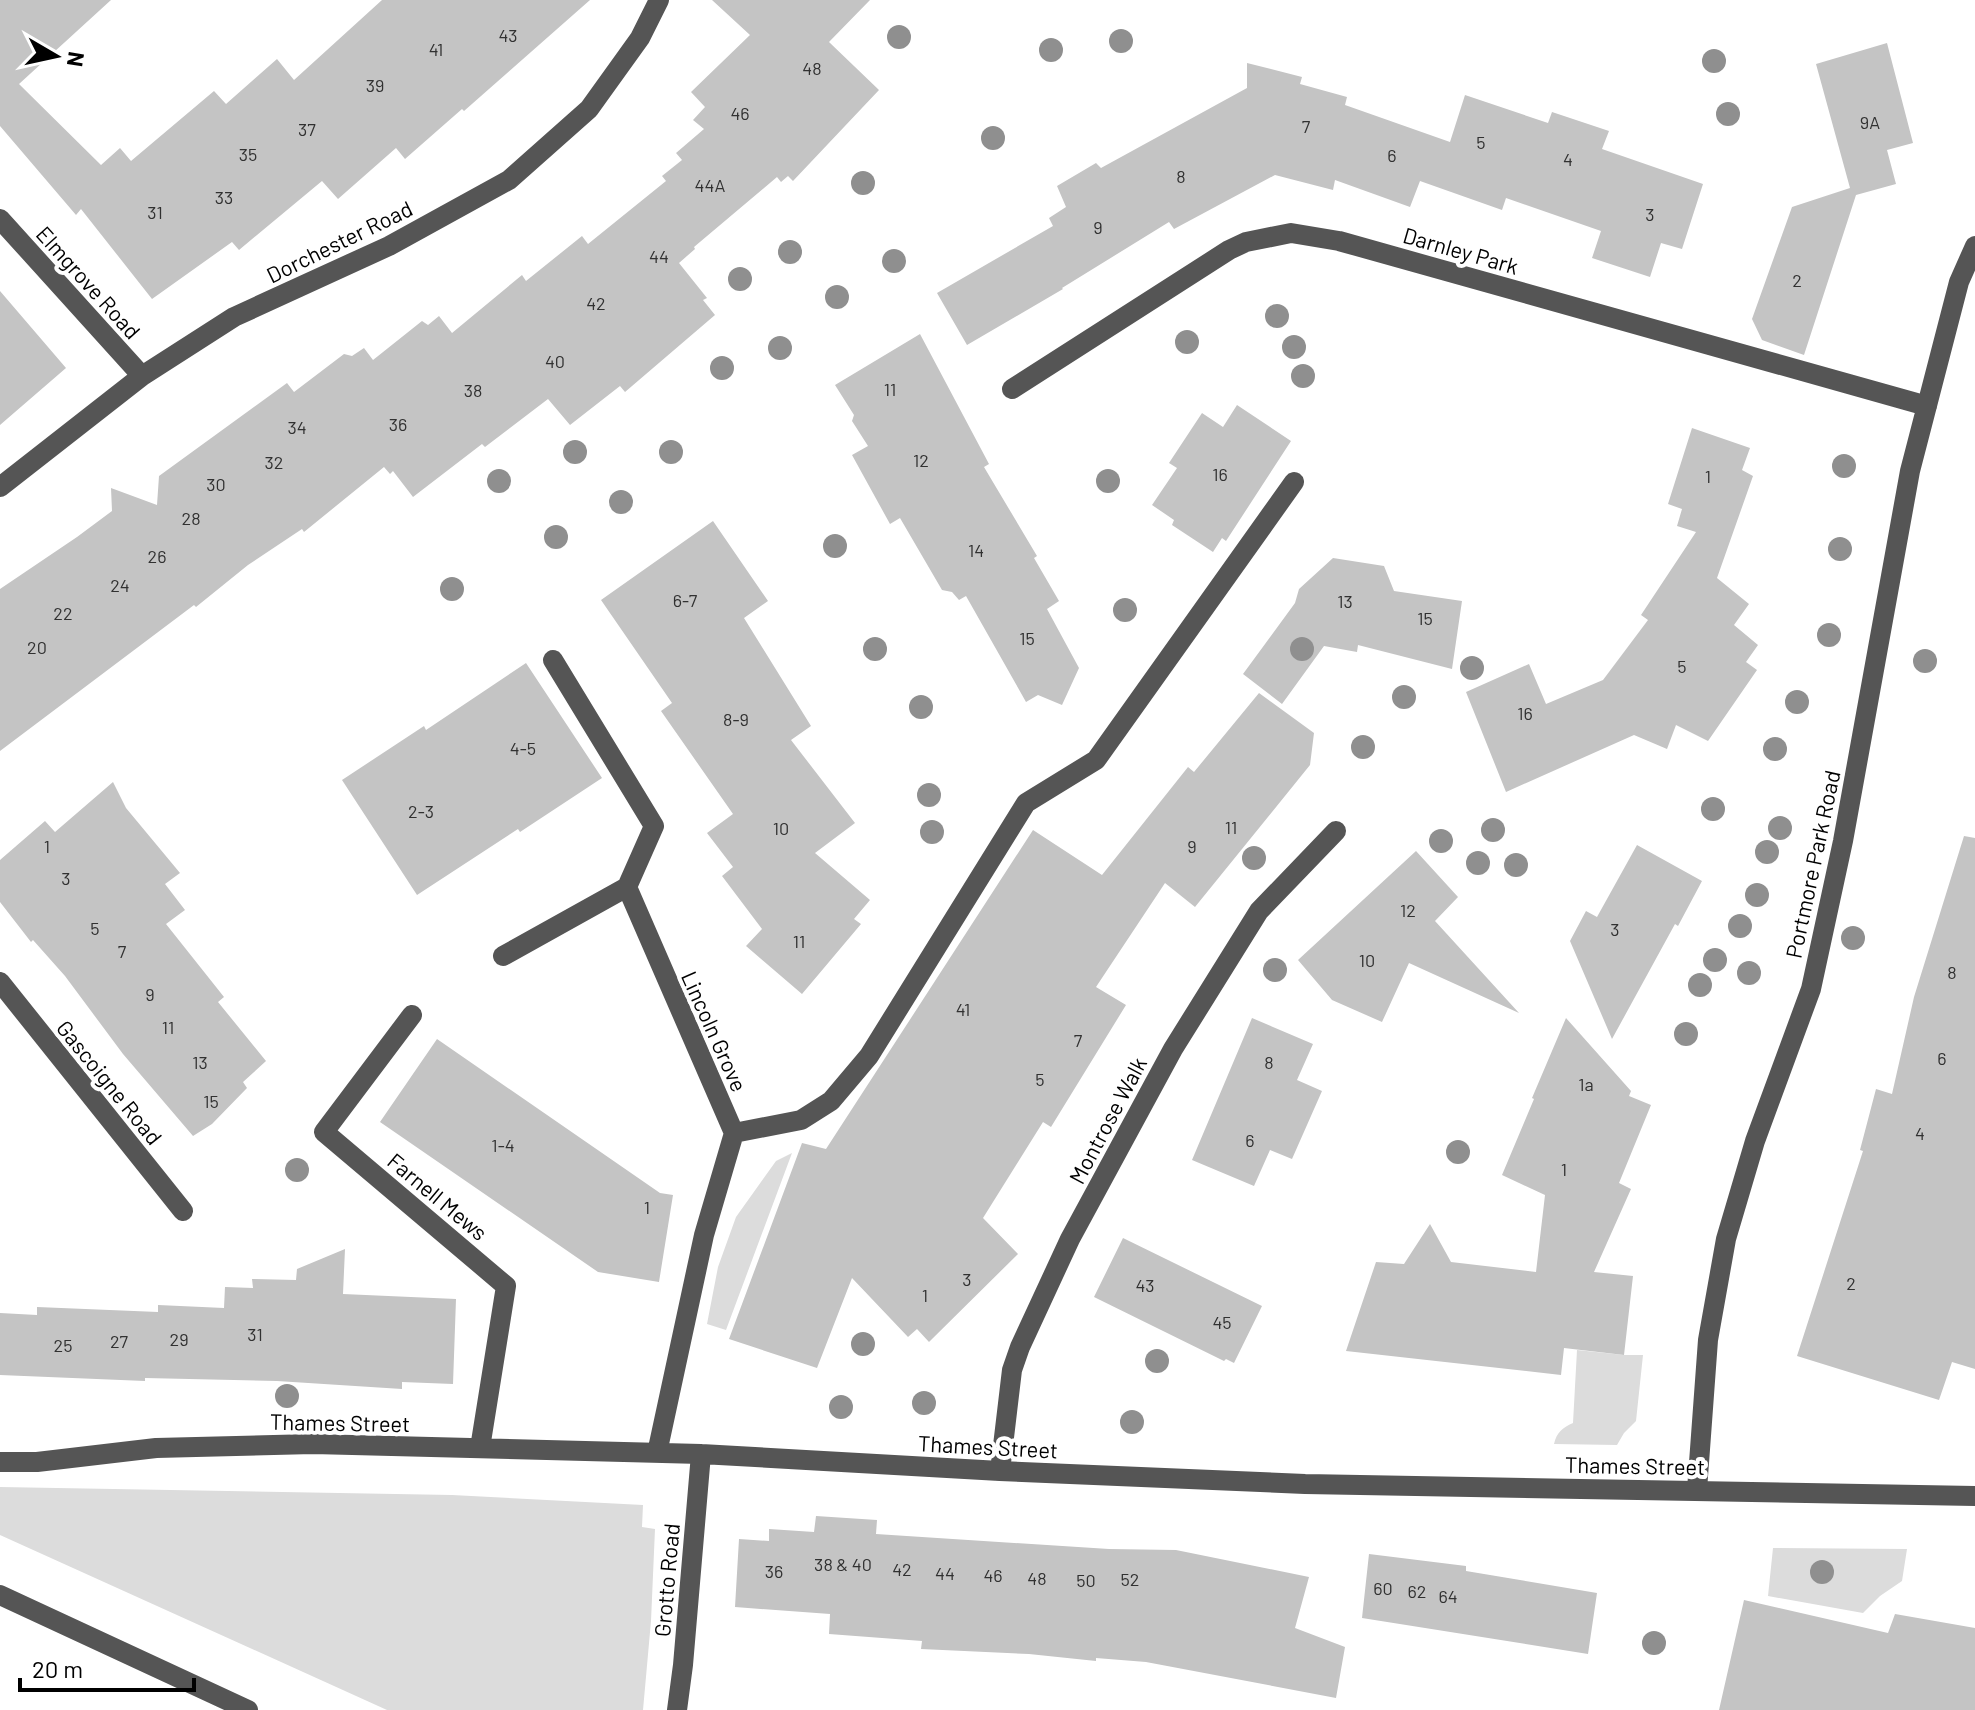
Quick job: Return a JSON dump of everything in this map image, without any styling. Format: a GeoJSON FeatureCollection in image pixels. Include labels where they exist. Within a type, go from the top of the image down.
{"type":"FeatureCollection","features":[{"type":"Feature","properties":{"kind":"street","name":"Dorchester Road"},"geometry":{"type":"LineString","coordinates":[[0,487],[142,376],[234,317],[389,246],[509,180],[589,109],[640,38],[659,0]]}},
{"type":"Feature","properties":{"kind":"street","name":"Elmgrove Road"},"geometry":{"type":"LineString","coordinates":[[0,219],[142,376]]}},
{"type":"Feature","properties":{"kind":"street","name":"Darnley Park"},"geometry":{"type":"LineString","coordinates":[[1012,389],[1229,250],[1246,242],[1291,233],[1339,241],[1927,406]]}},
{"type":"Feature","properties":{"kind":"street","name":"Portmore Park Road"},"geometry":{"type":"LineString","coordinates":[[1697,1490],[1708,1340],[1726,1239],[1755,1141],[1811,989],[1843,841],[1910,471],[1959,282],[1975,246]]}},
{"type":"Feature","properties":{"kind":"street"},"geometry":{"type":"LineString","coordinates":[[657,1453],[708,1222],[734,1133],[801,1120],[831,1101],[869,1056],[1026,803],[1096,760],[1294,482]]}},
{"type":"Feature","properties":{"kind":"street"},"geometry":{"type":"LineString","coordinates":[[503,956],[627,887],[654,826],[553,660]]}},
{"type":"Feature","properties":{"kind":"street","name":"Montrose Walk"},"geometry":{"type":"LineString","coordinates":[[1000,1471],[1012,1370],[1070,1239],[1173,1049],[1259,911],[1336,831]]}},
{"type":"Feature","properties":{"kind":"street","name":"Lincoln Grove"},"geometry":{"type":"LineString","coordinates":[[627,887],[734,1133]]}},
{"type":"Feature","properties":{"kind":"street","name":"Gascoigne Road"},"geometry":{"type":"LineString","coordinates":[[0,982],[183,1211]]}},
{"type":"Feature","properties":{"kind":"street","name":"Farnell Mews"},"geometry":{"type":"LineString","coordinates":[[412,1015],[324,1132],[506,1286],[480,1448]]}},
{"type":"Feature","properties":{"kind":"street","name":"Thames Street"},"geometry":{"type":"LineString","coordinates":[[0,1462],[37,1462],[156,1448],[313,1444],[701,1454],[1305,1484],[1975,1496]]}},
{"type":"Feature","properties":{"kind":"street","name":"Grotto Road"},"geometry":{"type":"LineString","coordinates":[[677,1710],[701,1454]]}},
{"type":"Feature","properties":{"kind":"street"},"geometry":{"type":"LineString","coordinates":[[0,1595],[248,1710]]}},
{"type":"Feature","properties":{"kind":"shaded area"},"geometry":{"type":"Polygon","coordinates":[[[792,1153],[726,1330],[707,1324],[718,1267],[736,1217],[776,1161],[792,1153]]]}},
{"type":"Feature","properties":{"kind":"shaded area"},"geometry":{"type":"Polygon","coordinates":[[[1577,1350],[1643,1355],[1636,1421],[1617,1445],[1554,1444],[1560,1431],[1573,1423],[1577,1350]]]}},
{"type":"Feature","properties":{"kind":"shaded area"},"geometry":{"type":"Polygon","coordinates":[[[0,1487],[452,1495],[643,1505],[642,1527],[655,1529],[643,1710],[387,1710],[0,1535],[0,1487]]]}},
{"type":"Feature","properties":{"kind":"shaded area"},"geometry":{"type":"Polygon","coordinates":[[[1773,1548],[1907,1549],[1902,1581],[1863,1613],[1768,1596],[1773,1548]]]}},
{"type":"Feature","properties":{"kind":"building"},"geometry":{"type":"Polygon","coordinates":[[[0,0],[111,0],[19,84],[101,165],[120,148],[131,161],[214,91],[226,104],[277,59],[294,80],[382,0],[590,0],[405,159],[396,148],[338,199],[322,181],[239,250],[232,242],[152,299],[81,209],[76,215],[0,126],[0,0]]]}},
{"type":"Feature","properties":{"kind":"building"},"geometry":{"type":"Polygon","coordinates":[[[712,0],[870,0],[829,42],[879,90],[793,181],[788,176],[781,182],[777,177],[679,263],[707,298],[703,300],[715,315],[625,392],[620,386],[570,425],[548,399],[413,497],[393,471],[390,474],[384,467],[304,532],[302,529],[248,565],[0,751],[0,589],[112,511],[111,488],[157,505],[159,476],[287,383],[294,392],[344,354],[352,356],[364,348],[373,360],[422,321],[428,325],[439,316],[452,333],[522,275],[526,281],[582,236],[588,244],[666,181],[662,176],[682,160],[676,153],[704,129],[693,120],[705,107],[691,92],[750,35],[712,0]]]}},
{"type":"Feature","properties":{"kind":"building"},"geometry":{"type":"Polygon","coordinates":[[[1887,43],[1913,143],[1887,150],[1896,184],[1856,195],[1804,355],[1762,340],[1752,319],[1792,207],[1850,188],[1816,64],[1887,43]]]}},
{"type":"Feature","properties":{"kind":"building"},"geometry":{"type":"Polygon","coordinates":[[[1247,63],[1302,77],[1300,84],[1347,97],[1345,105],[1450,142],[1465,95],[1548,123],[1552,112],[1609,131],[1602,149],[1703,184],[1682,249],[1661,243],[1650,277],[1592,258],[1601,231],[1506,198],[1502,210],[1420,181],[1410,207],[1335,180],[1333,190],[1275,175],[1174,229],[1169,222],[967,345],[937,293],[1053,226],[1049,218],[1066,207],[1057,186],[1096,163],[1101,168],[1247,88],[1247,63]]]}},
{"type":"Feature","properties":{"kind":"building"},"geometry":{"type":"Polygon","coordinates":[[[0,291],[66,368],[0,425],[0,291]]]}},
{"type":"Feature","properties":{"kind":"building"},"geometry":{"type":"Polygon","coordinates":[[[920,334],[989,464],[984,467],[1037,556],[1034,558],[1059,601],[1047,609],[1079,668],[1062,705],[1038,695],[1026,702],[966,596],[959,600],[952,592],[942,590],[900,518],[890,524],[852,455],[868,446],[852,421],[854,415],[835,385],[920,334]]]}},
{"type":"Feature","properties":{"kind":"building"},"geometry":{"type":"Polygon","coordinates":[[[1237,405],[1291,441],[1226,541],[1222,538],[1213,552],[1172,525],[1174,520],[1152,505],[1177,468],[1169,463],[1202,413],[1223,427],[1237,405]]]}},
{"type":"Feature","properties":{"kind":"building"},"geometry":{"type":"Polygon","coordinates":[[[1692,428],[1750,448],[1742,470],[1753,476],[1717,578],[1749,604],[1734,625],[1758,645],[1746,662],[1757,670],[1708,741],[1676,725],[1667,749],[1634,735],[1506,792],[1466,692],[1529,664],[1546,704],[1603,680],[1648,620],[1641,615],[1696,532],[1677,526],[1682,509],[1668,504],[1692,428]]]}},
{"type":"Feature","properties":{"kind":"building"},"geometry":{"type":"Polygon","coordinates":[[[713,521],[768,601],[744,618],[811,726],[791,740],[855,823],[815,853],[870,900],[854,919],[861,924],[802,994],[746,946],[762,929],[722,876],[733,867],[707,833],[733,814],[661,711],[672,703],[601,600],[713,521]]]}},
{"type":"Feature","properties":{"kind":"building"},"geometry":{"type":"Polygon","coordinates":[[[1333,558],[1384,566],[1394,591],[1462,601],[1452,669],[1358,645],[1357,652],[1324,646],[1282,704],[1243,674],[1295,603],[1299,589],[1333,558]]]}},
{"type":"Feature","properties":{"kind":"building"},"geometry":{"type":"Polygon","coordinates":[[[526,663],[602,778],[417,895],[342,780],[424,726],[426,730],[526,663]]]}},
{"type":"Feature","properties":{"kind":"building"},"geometry":{"type":"Polygon","coordinates":[[[1259,693],[1314,733],[1310,765],[1195,907],[1165,883],[1096,987],[1126,1005],[1051,1127],[1043,1122],[983,1218],[1018,1254],[929,1342],[917,1329],[908,1337],[852,1278],[817,1368],[729,1339],[802,1143],[826,1149],[1033,830],[1102,875],[1188,767],[1194,772],[1259,693]]]}},
{"type":"Feature","properties":{"kind":"building"},"geometry":{"type":"Polygon","coordinates":[[[113,782],[126,808],[180,873],[165,884],[185,910],[166,924],[224,997],[218,1002],[266,1061],[243,1082],[247,1088],[212,1124],[193,1136],[123,1054],[65,976],[33,940],[31,942],[0,902],[0,860],[45,821],[55,832],[113,782]]]}},
{"type":"Feature","properties":{"kind":"building"},"geometry":{"type":"Polygon","coordinates":[[[1964,836],[1975,838],[1975,1369],[1952,1362],[1939,1400],[1797,1356],[1863,1151],[1860,1150],[1876,1089],[1892,1094],[1914,997],[1964,836]]]}},
{"type":"Feature","properties":{"kind":"building"},"geometry":{"type":"Polygon","coordinates":[[[1637,845],[1702,881],[1612,1039],[1570,941],[1586,911],[1597,917],[1637,845]]]}},
{"type":"Feature","properties":{"kind":"building"},"geometry":{"type":"Polygon","coordinates":[[[1416,851],[1458,897],[1435,921],[1519,1013],[1409,963],[1382,1022],[1332,1000],[1298,960],[1416,851]]]}},
{"type":"Feature","properties":{"kind":"building"},"geometry":{"type":"Polygon","coordinates":[[[1252,1018],[1313,1044],[1297,1080],[1322,1091],[1292,1159],[1270,1150],[1254,1186],[1192,1160],[1252,1018]]]}},
{"type":"Feature","properties":{"kind":"building"},"geometry":{"type":"Polygon","coordinates":[[[1566,1018],[1631,1091],[1629,1096],[1651,1105],[1619,1183],[1631,1189],[1594,1272],[1633,1276],[1624,1355],[1564,1348],[1561,1375],[1346,1351],[1376,1262],[1404,1264],[1430,1224],[1451,1262],[1536,1272],[1545,1195],[1502,1175],[1566,1018]]]}},
{"type":"Feature","properties":{"kind":"building"},"geometry":{"type":"Polygon","coordinates":[[[437,1039],[660,1193],[673,1195],[659,1282],[598,1272],[380,1122],[437,1039]]]}},
{"type":"Feature","properties":{"kind":"building"},"geometry":{"type":"Polygon","coordinates":[[[1123,1238],[1262,1306],[1234,1363],[1224,1361],[1094,1297],[1123,1238]]]}},
{"type":"Feature","properties":{"kind":"building"},"geometry":{"type":"Polygon","coordinates":[[[345,1249],[343,1294],[456,1299],[453,1384],[402,1382],[402,1389],[277,1381],[145,1378],[145,1381],[0,1375],[0,1313],[37,1315],[37,1307],[158,1312],[158,1305],[224,1308],[225,1287],[253,1288],[252,1279],[296,1280],[297,1269],[345,1249]]]}},
{"type":"Feature","properties":{"kind":"building"},"geometry":{"type":"Polygon","coordinates":[[[816,1516],[877,1520],[876,1534],[1109,1549],[1176,1550],[1309,1577],[1295,1628],[1345,1647],[1336,1698],[1146,1662],[921,1649],[922,1641],[829,1634],[830,1614],[735,1607],[739,1539],[769,1541],[769,1529],[814,1532],[816,1516]]]}},
{"type":"Feature","properties":{"kind":"building"},"geometry":{"type":"Polygon","coordinates":[[[1369,1554],[1466,1566],[1466,1571],[1597,1593],[1588,1654],[1362,1618],[1369,1554]]]}},
{"type":"Feature","properties":{"kind":"building"},"geometry":{"type":"Polygon","coordinates":[[[1744,1600],[1888,1633],[1895,1614],[1975,1628],[1975,1710],[1719,1710],[1744,1600]]]}}]}
